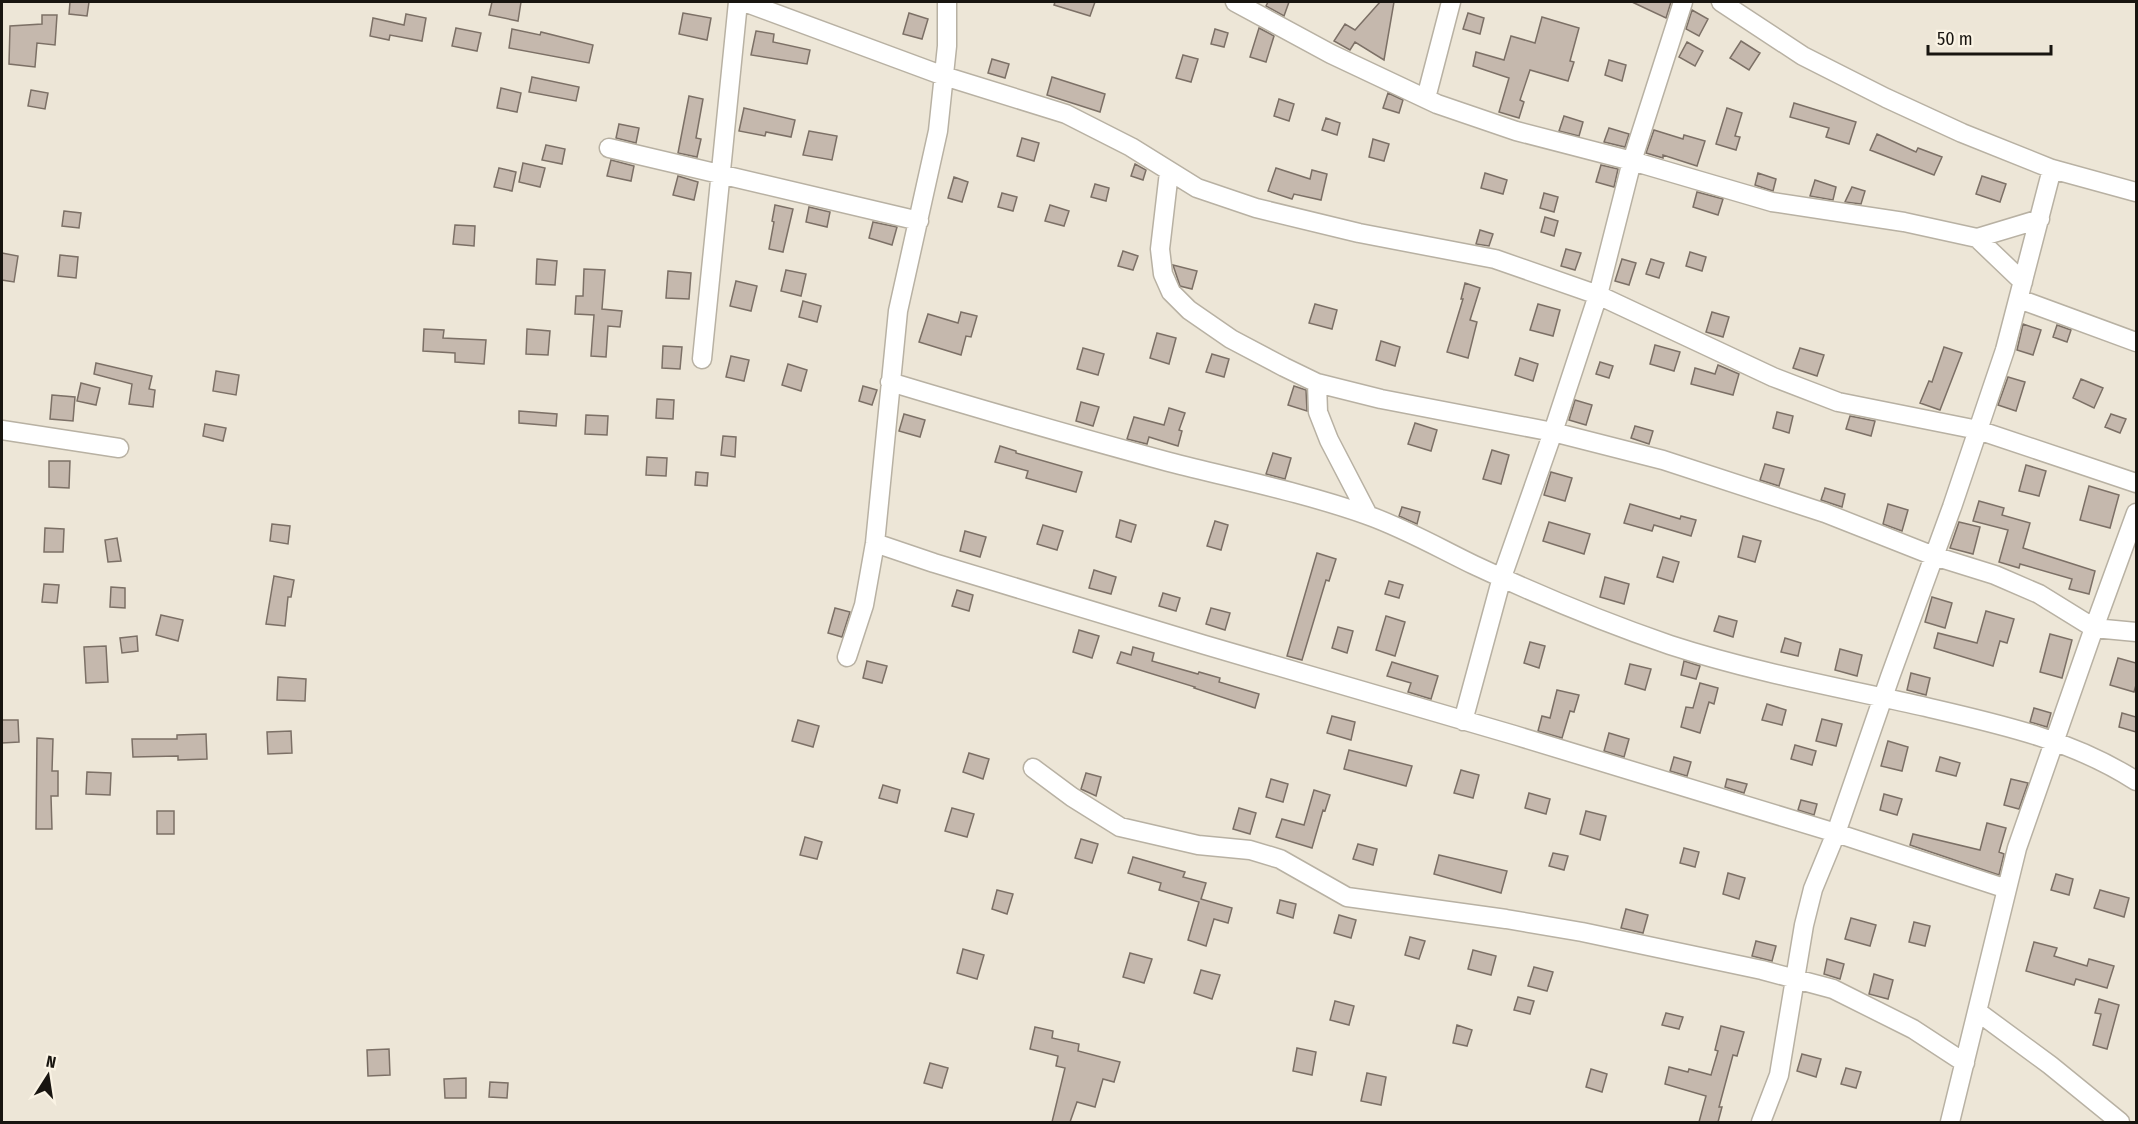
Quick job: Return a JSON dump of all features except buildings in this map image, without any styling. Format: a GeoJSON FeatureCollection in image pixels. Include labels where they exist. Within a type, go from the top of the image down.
{"type":"FeatureCollection","features":[{"type":"Feature","properties":{"kind":"street"},"geometry":{"type":"LineString","coordinates":[[702,359],[738,2]]}},
{"type":"Feature","properties":{"kind":"street"},"geometry":{"type":"LineString","coordinates":[[744,2],[944,76],[1066,114],[1131,147],[1197,188],[1256,208],[1359,233],[1495,259],[1598,295],[1773,377],[1838,402],[1978,430],[2136,483]]}},
{"type":"Feature","properties":{"kind":"street"},"geometry":{"type":"LineString","coordinates":[[848,657],[864,605],[875,543],[898,311],[938,131],[944,76],[947,2]]}},
{"type":"Feature","properties":{"kind":"street"},"geometry":{"type":"LineString","coordinates":[[1235,2],[1256,7],[1331,54],[1426,98],[1516,131],[1632,161],[1772,202],[1904,222],[1977,238],[2040,219]]}},
{"type":"Feature","properties":{"kind":"street"},"geometry":{"type":"LineString","coordinates":[[1426,98],[1451,2]]}},
{"type":"Feature","properties":{"kind":"street"},"geometry":{"type":"LineString","coordinates":[[1463,721],[1502,577],[1598,295],[1632,161],[1683,2]]}},
{"type":"Feature","properties":{"kind":"street"},"geometry":{"type":"LineString","coordinates":[[1722,2],[1803,56],[1962,133],[2052,169],[2136,192]]}},
{"type":"Feature","properties":{"kind":"street"},"geometry":{"type":"LineString","coordinates":[[609,148],[919,221]]}},
{"type":"Feature","properties":{"kind":"street"},"geometry":{"type":"LineString","coordinates":[[1761,1122],[1779,1075],[1804,925],[1813,890],[1836,834],[2005,350],[2052,169]]}},
{"type":"Feature","properties":{"kind":"street"},"geometry":{"type":"LineString","coordinates":[[1169,172],[1160,249],[1163,274],[1171,292],[1189,310],[1231,339],[1317,383],[1382,399],[1553,432],[1663,460],[1825,513],[1934,556],[1995,575],[2039,594],[2094,628],[2136,632]]}},
{"type":"Feature","properties":{"kind":"street"},"geometry":{"type":"LineString","coordinates":[[1977,238],[2021,291],[2136,342]]}},
{"type":"Feature","properties":{"kind":"street"},"geometry":{"type":"LineString","coordinates":[[890,382],[1032,425],[1331,502],[1384,521],[1571,608],[1670,645],[1728,662],[1980,720],[2054,740],[2116,768],[2136,781]]}},
{"type":"Feature","properties":{"kind":"street"},"geometry":{"type":"LineString","coordinates":[[1317,383],[1318,412],[1329,440],[1368,515]]}},
{"type":"Feature","properties":{"kind":"street"},"geometry":{"type":"LineString","coordinates":[[2,430],[119,448]]}},
{"type":"Feature","properties":{"kind":"street"},"geometry":{"type":"LineString","coordinates":[[1950,1122],[2017,848],[2136,513]]}},
{"type":"Feature","properties":{"kind":"street"},"geometry":{"type":"LineString","coordinates":[[875,543],[1216,649],[1836,834],[2007,889]]}},
{"type":"Feature","properties":{"kind":"street"},"geometry":{"type":"LineString","coordinates":[[1033,768],[1072,797],[1120,827],[1198,845],[1250,850],[1280,859],[1347,897],[1582,932],[1762,970],[1833,989],[1913,1029],[1965,1063]]}},
{"type":"Feature","properties":{"kind":"street"},"geometry":{"type":"LineString","coordinates":[[1978,1012],[2050,1065],[2120,1122]]}}]}
